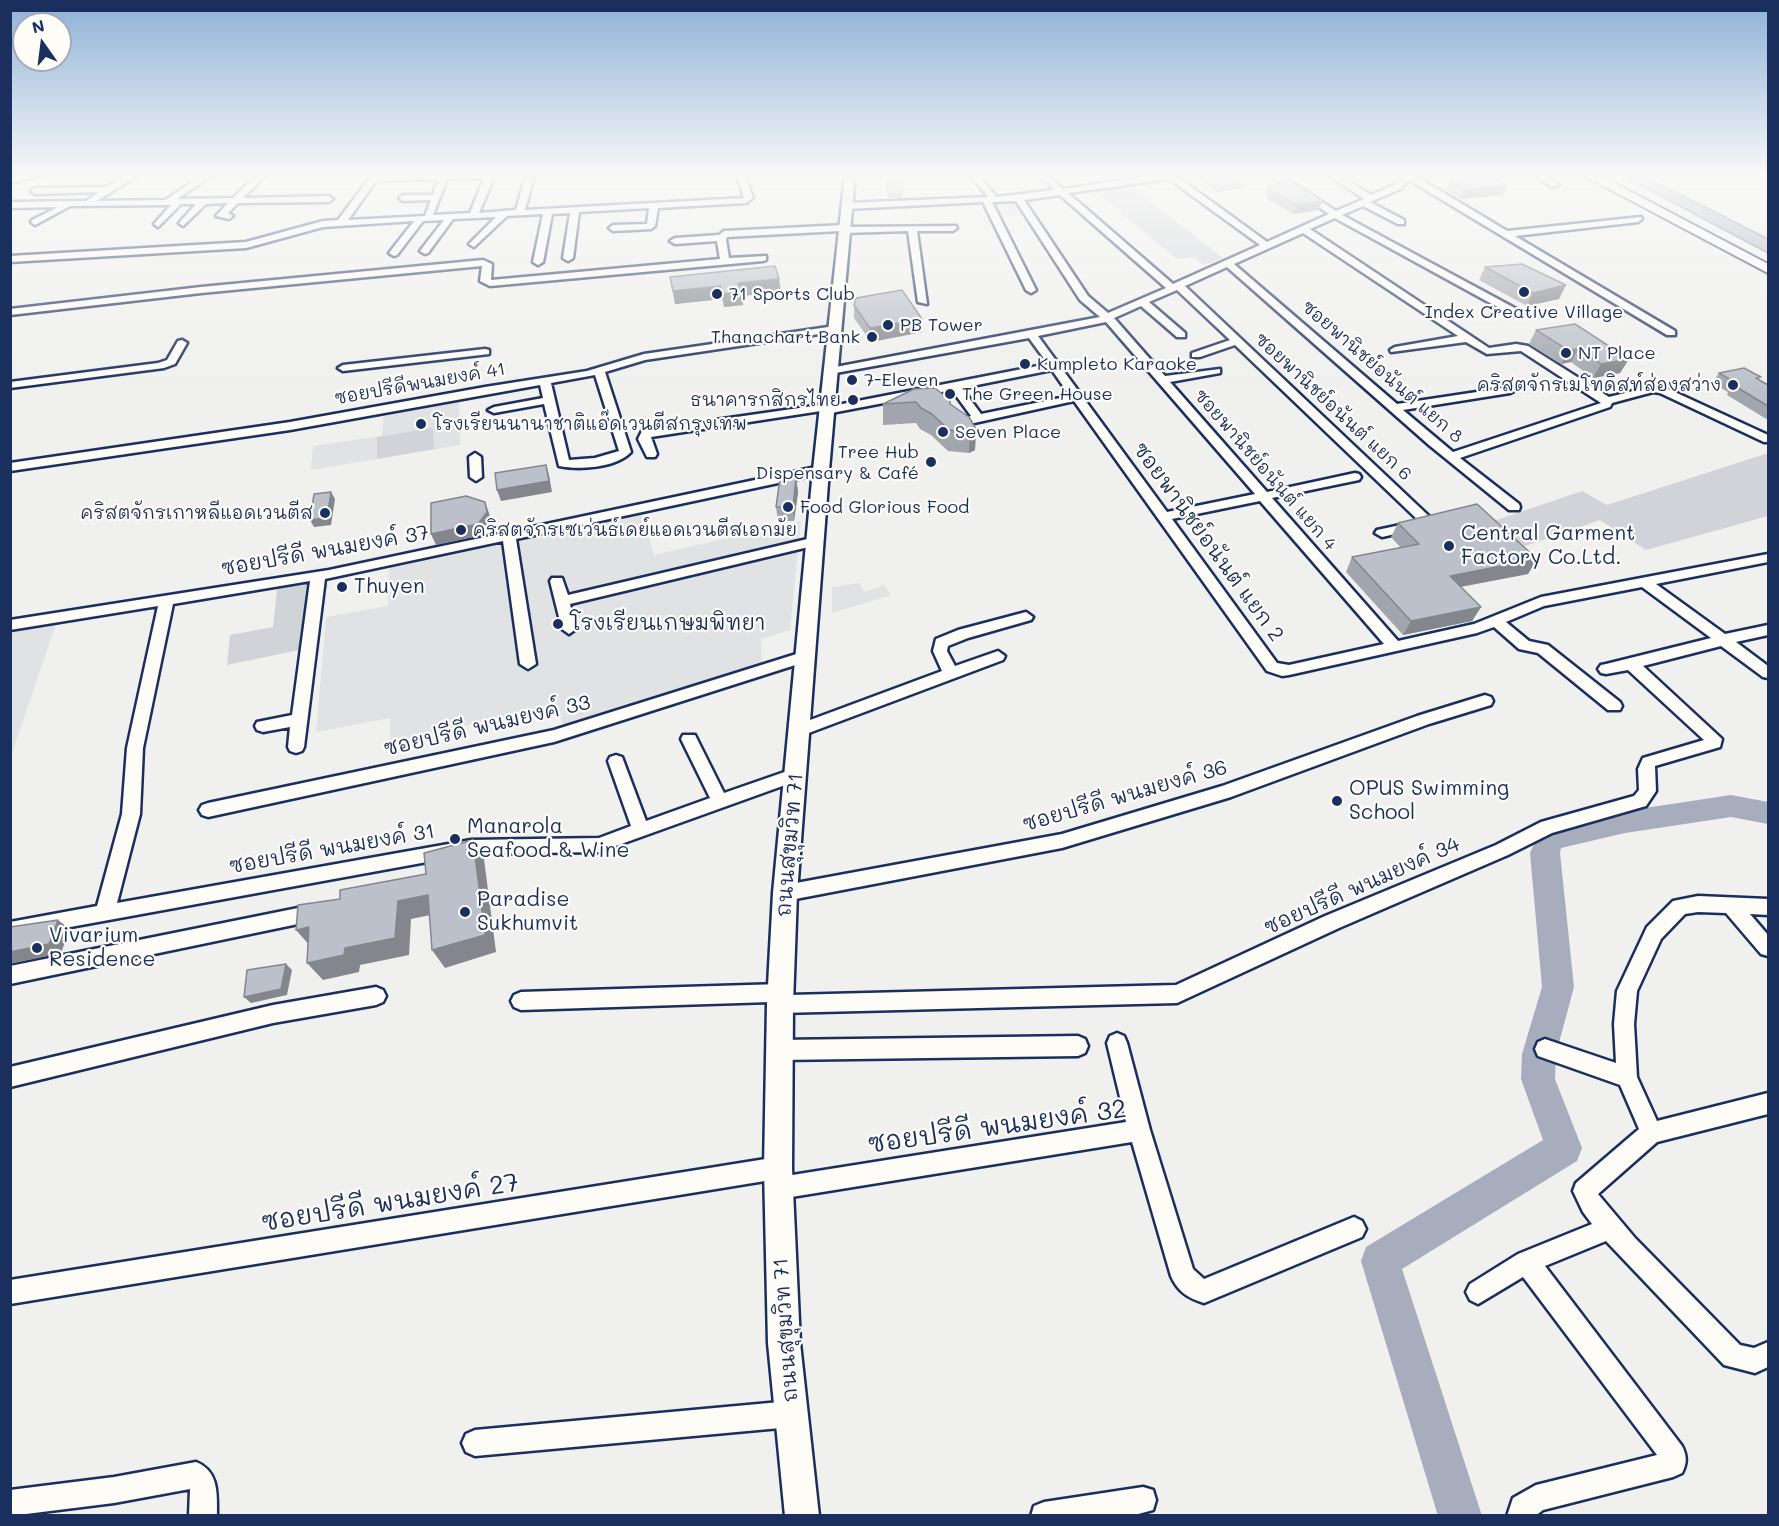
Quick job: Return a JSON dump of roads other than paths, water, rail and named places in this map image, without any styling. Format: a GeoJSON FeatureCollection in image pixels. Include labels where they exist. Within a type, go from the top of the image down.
{"type":"FeatureCollection","features":[{"type":"Feature","properties":{"kind":"highway"},"geometry":{"type":"LineString","coordinates":[[1724,246],[1768,269]]}},
{"type":"Feature","properties":{"kind":"highway"},"geometry":{"type":"LineString","coordinates":[[1742,246],[1768,260]]}},
{"type":"Feature","properties":{"kind":"highway"},"geometry":{"type":"LineString","coordinates":[[1742,246],[1751,251]]}},
{"type":"Feature","properties":{"kind":"main road","name":"ถนนสุขุมวิท 71"},"geometry":{"type":"LineString","coordinates":[[802,1515],[784,1343],[778,1178],[780,999],[785,893],[842,246]]}},
{"type":"Feature","properties":{"kind":"street"},"geometry":{"type":"LineString","coordinates":[[10,259],[226,246]]}},
{"type":"Feature","properties":{"kind":"street"},"geometry":{"type":"LineString","coordinates":[[394,253],[400,246]]}},
{"type":"Feature","properties":{"kind":"street"},"geometry":{"type":"LineString","coordinates":[[425,251],[429,246]]}},
{"type":"Feature","properties":{"kind":"street"},"geometry":{"type":"LineString","coordinates":[[538,262],[541,246]]}},
{"type":"Feature","properties":{"kind":"street"},"geometry":{"type":"LineString","coordinates":[[568,258],[570,246]]}},
{"type":"Feature","properties":{"kind":"street"},"geometry":{"type":"LineString","coordinates":[[722,246],[725,261]]}},
{"type":"Feature","properties":{"kind":"street"},"geometry":{"type":"LineString","coordinates":[[915,246],[923,302]]}},
{"type":"Feature","properties":{"kind":"street"},"geometry":{"type":"LineString","coordinates":[[1011,246],[1031,290]]}},
{"type":"Feature","properties":{"kind":"street","name":"ซอยพานิชย์อนันต์ แยก 4"},"geometry":{"type":"LineString","coordinates":[[1050,246],[1084,298],[1108,318],[1395,647]]}},
{"type":"Feature","properties":{"kind":"street","name":"ซอยพานิชย์อนันต์ แยก 6"},"geometry":{"type":"LineString","coordinates":[[1128,246],[1237,341],[1426,520],[1426,523],[1382,533]]}},
{"type":"Feature","properties":{"kind":"street"},"geometry":{"type":"LineString","coordinates":[[830,371],[1108,318],[1262,246]]}},
{"type":"Feature","properties":{"kind":"street"},"geometry":{"type":"LineString","coordinates":[[1329,246],[1487,351],[1516,346],[1524,348],[1607,400],[1653,389],[1662,390],[1768,439]]}},
{"type":"Feature","properties":{"kind":"street"},"geometry":{"type":"LineString","coordinates":[[1393,246],[1518,314]]}},
{"type":"Feature","properties":{"kind":"street"},"geometry":{"type":"LineString","coordinates":[[1526,246],[1671,333]]}},
{"type":"Feature","properties":{"kind":"street"},"geometry":{"type":"LineString","coordinates":[[10,312],[466,264],[487,264],[485,281],[490,283],[763,258]]}},
{"type":"Feature","properties":{"kind":"street","name":"ซอยพานิชย์อนันต์ แยก 8"},"geometry":{"type":"LineString","coordinates":[[1228,262],[1451,457],[1514,507]]}},
{"type":"Feature","properties":{"kind":"street"},"geometry":{"type":"LineString","coordinates":[[143,286],[237,278],[223,301]]}},
{"type":"Feature","properties":{"kind":"street"},"geometry":{"type":"LineString","coordinates":[[1143,302],[1181,335]]}},
{"type":"Feature","properties":{"kind":"street","name":"ซอยปรีดีพนมยงค์ 41"},"geometry":{"type":"LineString","coordinates":[[10,467],[239,434],[599,371],[644,357],[835,329]]}},
{"type":"Feature","properties":{"kind":"street","name":"ซอยพานิชย์อนันต์ แยก 2"},"geometry":{"type":"LineString","coordinates":[[1032,334],[1276,670],[1289,670],[1477,628],[1541,602],[1768,558]]}},
{"type":"Feature","properties":{"kind":"street"},"geometry":{"type":"LineString","coordinates":[[1395,350],[1468,338]]}},
{"type":"Feature","properties":{"kind":"street"},"geometry":{"type":"LineString","coordinates":[[1196,355],[1237,341]]}},
{"type":"Feature","properties":{"kind":"street"},"geometry":{"type":"LineString","coordinates":[[10,385],[159,366],[171,362],[182,343]]}},
{"type":"Feature","properties":{"kind":"street"},"geometry":{"type":"LineString","coordinates":[[343,368],[485,352]]}},
{"type":"Feature","properties":{"kind":"street"},"geometry":{"type":"LineString","coordinates":[[651,454],[644,437],[646,434],[827,409],[1056,366]]}},
{"type":"Feature","properties":{"kind":"street"},"geometry":{"type":"LineString","coordinates":[[545,381],[563,463],[574,465],[624,454],[625,448],[614,422],[599,371]]}},
{"type":"Feature","properties":{"kind":"street"},"geometry":{"type":"LineString","coordinates":[[1163,380],[1216,371]]}},
{"type":"Feature","properties":{"kind":"street"},"geometry":{"type":"LineString","coordinates":[[954,385],[978,418]]}},
{"type":"Feature","properties":{"kind":"street"},"geometry":{"type":"LineString","coordinates":[[1394,408],[1510,390]]}},
{"type":"Feature","properties":{"kind":"street"},"geometry":{"type":"LineString","coordinates":[[956,423],[1079,397]]}},
{"type":"Feature","properties":{"kind":"street"},"geometry":{"type":"LineString","coordinates":[[494,410],[549,400]]}},
{"type":"Feature","properties":{"kind":"street"},"geometry":{"type":"LineString","coordinates":[[1451,457],[1606,405],[1607,400]]}},
{"type":"Feature","properties":{"kind":"street"},"geometry":{"type":"LineString","coordinates":[[475,458],[476,477]]}},
{"type":"Feature","properties":{"kind":"street","name":"ซอยปรีดี พนมยงค์ 37"},"geometry":{"type":"LineString","coordinates":[[10,625],[318,576],[821,470]]}},
{"type":"Feature","properties":{"kind":"street"},"geometry":{"type":"LineString","coordinates":[[1164,517],[1355,477]]}},
{"type":"Feature","properties":{"kind":"street"},"geometry":{"type":"LineString","coordinates":[[508,537],[528,664]]}},
{"type":"Feature","properties":{"kind":"street"},"geometry":{"type":"LineString","coordinates":[[561,601],[816,541]]}},
{"type":"Feature","properties":{"kind":"street"},"geometry":{"type":"LineString","coordinates":[[296,747],[318,576]]}},
{"type":"Feature","properties":{"kind":"street"},"geometry":{"type":"LineString","coordinates":[[557,581],[569,628]]}},
{"type":"Feature","properties":{"kind":"street"},"geometry":{"type":"LineString","coordinates":[[1644,582],[1768,673]]}},
{"type":"Feature","properties":{"kind":"street"},"geometry":{"type":"LineString","coordinates":[[105,912],[131,814],[135,748],[166,601]]}},
{"type":"Feature","properties":{"kind":"street"},"geometry":{"type":"LineString","coordinates":[[951,674],[940,651],[941,644],[963,634],[1026,617]]}},
{"type":"Feature","properties":{"kind":"street"},"geometry":{"type":"LineString","coordinates":[[1496,621],[1524,645],[1543,649],[1614,706]]}},
{"type":"Feature","properties":{"kind":"street"},"geometry":{"type":"LineString","coordinates":[[1606,669],[1768,630]]}},
{"type":"Feature","properties":{"kind":"street","name":"ซอยปรีดี พนมยงค์ 33"},"geometry":{"type":"LineString","coordinates":[[208,810],[554,736],[806,656]]}},
{"type":"Feature","properties":{"kind":"street"},"geometry":{"type":"LineString","coordinates":[[800,730],[998,656]]}},
{"type":"Feature","properties":{"kind":"street","name":"ซอยปรีดี พนมยงค์ 34"},"geometry":{"type":"LineString","coordinates":[[780,999],[1169,995],[1185,991],[1332,922],[1502,850],[1547,827],[1640,801],[1648,791],[1646,769],[1649,762],[1714,742],[1714,739],[1631,664]]}},
{"type":"Feature","properties":{"kind":"street","name":"ซอยปรีดี พนมยงค์ 36"},"geometry":{"type":"LineString","coordinates":[[785,893],[1062,841],[1225,792],[1485,701]]}},
{"type":"Feature","properties":{"kind":"street"},"geometry":{"type":"LineString","coordinates":[[262,726],[299,719]]}},
{"type":"Feature","properties":{"kind":"street"},"geometry":{"type":"LineString","coordinates":[[689,739],[720,802]]}},
{"type":"Feature","properties":{"kind":"street"},"geometry":{"type":"LineString","coordinates":[[616,761],[641,831]]}},
{"type":"Feature","properties":{"kind":"street","name":"ซอยปรีดี พนมยงค์ 31"},"geometry":{"type":"LineString","coordinates":[[10,930],[471,847],[599,845],[796,774]]}},
{"type":"Feature","properties":{"kind":"street"},"geometry":{"type":"LineString","coordinates":[[1651,1133],[1627,1077],[1624,1024],[1627,991],[1654,933],[1680,907],[1698,904],[1768,907]]}},
{"type":"Feature","properties":{"kind":"street"},"geometry":{"type":"LineString","coordinates":[[1730,905],[1768,948]]}},
{"type":"Feature","properties":{"kind":"street"},"geometry":{"type":"LineString","coordinates":[[10,975],[298,916]]}},
{"type":"Feature","properties":{"kind":"street"},"geometry":{"type":"LineString","coordinates":[[10,1077],[273,1014],[376,996]]}},
{"type":"Feature","properties":{"kind":"street"},"geometry":{"type":"LineString","coordinates":[[521,1001],[780,999]]}},
{"type":"Feature","properties":{"kind":"street"},"geometry":{"type":"LineString","coordinates":[[1117,1043],[1139,1130]]}},
{"type":"Feature","properties":{"kind":"street"},"geometry":{"type":"LineString","coordinates":[[779,1050],[1078,1046]]}},
{"type":"Feature","properties":{"kind":"street"},"geometry":{"type":"LineString","coordinates":[[1545,1049],[1627,1077]]}},
{"type":"Feature","properties":{"kind":"street"},"geometry":{"type":"LineString","coordinates":[[1768,1104],[1651,1133],[1584,1191],[1585,1198],[1611,1228],[1733,1356],[1755,1361],[1768,1354]]}},
{"type":"Feature","properties":{"kind":"street","name":"ซอยปรีดี พนมยงค์ 32"},"geometry":{"type":"LineString","coordinates":[[778,1178],[1096,1139],[1139,1130],[1184,1276],[1194,1288],[1204,1291],[1354,1229]]}},
{"type":"Feature","properties":{"kind":"street","name":"ซอยปรีดี พนมยงค์ 27"},"geometry":{"type":"LineString","coordinates":[[10,1292],[778,1178]]}},
{"type":"Feature","properties":{"kind":"street"},"geometry":{"type":"LineString","coordinates":[[1478,1292],[1526,1262],[1611,1228]]}},
{"type":"Feature","properties":{"kind":"street"},"geometry":{"type":"LineString","coordinates":[[1520,1515],[1523,1508],[1536,1498],[1669,1466],[1674,1461],[1673,1455],[1552,1293],[1526,1262]]}},
{"type":"Feature","properties":{"kind":"street"},"geometry":{"type":"LineString","coordinates":[[474,1443],[791,1414]]}},
{"type":"Feature","properties":{"kind":"street"},"geometry":{"type":"LineString","coordinates":[[10,1504],[114,1490],[196,1475],[204,1487],[203,1515]]}},
{"type":"Feature","properties":{"kind":"street"},"geometry":{"type":"LineString","coordinates":[[1044,1515],[1143,1500]]}},
{"type":"Feature","properties":{"kind":"water"},"geometry":{"type":"Polygon","coordinates":[[[1755,246],[1768,246],[1768,253],[1755,246]]]}},
{"type":"Feature","properties":{"kind":"waterway"},"geometry":{"type":"LineString","coordinates":[[1460,1516],[1380,1261],[1564,1148],[1538,1079],[1539,1054],[1558,987],[1545,853],[1550,839],[1625,822],[1731,806],[1768,813]]}},
{"type":"Feature","properties":{"kind":"place","name":"Index Creative Village"},"geometry":{"type":"Point","coordinates":[1524,292]}},
{"type":"Feature","properties":{"kind":"place","name":"71 Sports Club"},"geometry":{"type":"Point","coordinates":[717,294]}},
{"type":"Feature","properties":{"kind":"place","name":"PB Tower"},"geometry":{"type":"Point","coordinates":[888,325]}},
{"type":"Feature","properties":{"kind":"place","name":"Thanachart Bank"},"geometry":{"type":"Point","coordinates":[872,337]}},
{"type":"Feature","properties":{"kind":"place","name":"NT Place"},"geometry":{"type":"Point","coordinates":[1566,353]}},
{"type":"Feature","properties":{"kind":"place","name":"Kumpleto Karaoke"},"geometry":{"type":"Point","coordinates":[1025,364]}},
{"type":"Feature","properties":{"kind":"place","name":"7-Eleven"},"geometry":{"type":"Point","coordinates":[852,380]}},
{"type":"Feature","properties":{"kind":"place","name":"คริสตจักรเมโทดิสท์ส่องสว่าง"},"geometry":{"type":"Point","coordinates":[1733,385]}},
{"type":"Feature","properties":{"kind":"place","name":"The Green House"},"geometry":{"type":"Point","coordinates":[950,394]}},
{"type":"Feature","properties":{"kind":"place","name":"ธนาคารกสิกรไทย"},"geometry":{"type":"Point","coordinates":[853,400]}},
{"type":"Feature","properties":{"kind":"place","name":"โรงเรียนนานาชาติแอ๊ดเวนตีสกรุงเทพ"},"geometry":{"type":"Point","coordinates":[421,424]}},
{"type":"Feature","properties":{"kind":"place","name":"Seven Place"},"geometry":{"type":"Point","coordinates":[943,432]}},
{"type":"Feature","properties":{"kind":"place","name":"Tree Hub Dispensary & Café"},"geometry":{"type":"Point","coordinates":[931,462]}},
{"type":"Feature","properties":{"kind":"place","name":"Food Glorious Food"},"geometry":{"type":"Point","coordinates":[788,507]}},
{"type":"Feature","properties":{"kind":"place","name":"คริสตจักรเกาหลีแอดเวนตีส"},"geometry":{"type":"Point","coordinates":[325,513]}},
{"type":"Feature","properties":{"kind":"place","name":"คริสตจักรเซเว่นธ์เดย์แอดเวนตีสเอกมัย"},"geometry":{"type":"Point","coordinates":[461,530]}},
{"type":"Feature","properties":{"kind":"place","name":"Central Garment Factory Co.Ltd."},"geometry":{"type":"Point","coordinates":[1449,546]}},
{"type":"Feature","properties":{"kind":"place","name":"Thuyen"},"geometry":{"type":"Point","coordinates":[342,587]}},
{"type":"Feature","properties":{"kind":"place","name":"โรงเรียนเกษมพิทยา"},"geometry":{"type":"Point","coordinates":[558,624]}},
{"type":"Feature","properties":{"kind":"place","name":"OPUS Swimming School"},"geometry":{"type":"Point","coordinates":[1337,801]}},
{"type":"Feature","properties":{"kind":"place","name":"Manarola Seafood & Wine"},"geometry":{"type":"Point","coordinates":[455,839]}},
{"type":"Feature","properties":{"kind":"place","name":"Paradise Sukhumvit"},"geometry":{"type":"Point","coordinates":[465,912]}},
{"type":"Feature","properties":{"kind":"place","name":"Vivarium Residence"},"geometry":{"type":"Point","coordinates":[37,948]}}]}
